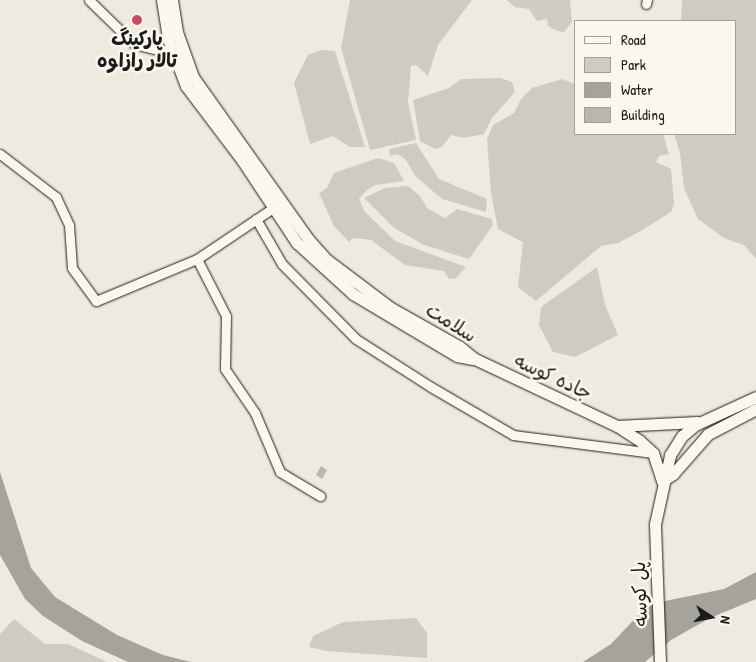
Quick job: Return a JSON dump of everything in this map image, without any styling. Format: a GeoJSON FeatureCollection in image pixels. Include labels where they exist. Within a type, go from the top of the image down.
{"type":"FeatureCollection","features":[{"type":"Feature","properties":{"kind":"main road","name":"سلامت"},"geometry":{"type":"LineString","coordinates":[[162,0],[186,86],[277,206],[309,255],[353,294],[457,356],[475,359]]}},
{"type":"Feature","properties":{"kind":"main road","name":"سلامت"},"geometry":{"type":"LineString","coordinates":[[172,0],[177,49]]}},
{"type":"Feature","properties":{"kind":"main road","name":"جاده کوسه"},"geometry":{"type":"LineString","coordinates":[[475,359],[617,426],[654,453]]}},
{"type":"Feature","properties":{"kind":"main road"},"geometry":{"type":"LineString","coordinates":[[708,434],[701,422],[756,397]]}},
{"type":"Feature","properties":{"kind":"main road"},"geometry":{"type":"LineString","coordinates":[[654,453],[662,481],[673,474],[708,434],[756,409]]}},
{"type":"Feature","properties":{"kind":"main road","name":"جاده کوسه"},"geometry":{"type":"LineString","coordinates":[[617,426],[701,422]]}},
{"type":"Feature","properties":{"kind":"main road","name":"پل کوسه"},"geometry":{"type":"LineString","coordinates":[[660,662],[655,524],[662,481],[670,455],[682,436],[701,422]]}},
{"type":"Feature","properties":{"kind":"street"},"geometry":{"type":"LineString","coordinates":[[89,0],[134,44],[145,48],[177,49]]}},
{"type":"Feature","properties":{"kind":"street"},"geometry":{"type":"LineString","coordinates":[[134,33],[134,44]]}},
{"type":"Feature","properties":{"kind":"street"},"geometry":{"type":"LineString","coordinates":[[0,154],[56,197],[69,225],[72,268],[96,301],[197,259],[277,206]]}},
{"type":"Feature","properties":{"kind":"street"},"geometry":{"type":"LineString","coordinates":[[256,219],[282,264],[356,339],[431,387],[513,435],[654,453]]}},
{"type":"Feature","properties":{"kind":"street"},"geometry":{"type":"LineString","coordinates":[[197,259],[226,316],[224,369],[255,413],[280,472],[320,496]]}},
{"type":"Feature","properties":{"kind":"green space"},"geometry":{"type":"Polygon","coordinates":[[[350,0],[472,0],[438,45],[428,76],[416,65],[411,66],[408,102],[416,140],[370,150],[341,48],[350,0]]]}},
{"type":"Feature","properties":{"kind":"green space"},"geometry":{"type":"Polygon","coordinates":[[[507,0],[570,0],[572,22],[564,32],[557,31],[548,26],[547,19],[537,21],[529,9],[515,7],[507,0]]]}},
{"type":"Feature","properties":{"kind":"green space"},"geometry":{"type":"Polygon","coordinates":[[[682,0],[756,0],[756,259],[744,245],[724,238],[698,219],[684,188],[680,153],[674,135],[736,135],[736,20],[681,20],[682,0]]]}},
{"type":"Feature","properties":{"kind":"green space"},"geometry":{"type":"Polygon","coordinates":[[[321,50],[335,51],[365,147],[350,147],[333,136],[310,144],[294,83],[308,55],[321,50]]]}},
{"type":"Feature","properties":{"kind":"green space"},"geometry":{"type":"Polygon","coordinates":[[[500,78],[512,82],[515,92],[492,118],[484,134],[464,138],[451,135],[442,147],[435,149],[420,141],[413,100],[449,88],[461,79],[500,78]]]}},
{"type":"Feature","properties":{"kind":"green space"},"geometry":{"type":"Polygon","coordinates":[[[562,79],[574,84],[574,135],[663,135],[669,154],[659,156],[656,162],[671,169],[674,203],[671,212],[639,232],[618,243],[601,246],[536,301],[518,287],[523,242],[498,229],[491,193],[487,139],[493,125],[514,113],[521,99],[532,88],[562,79]]]}},
{"type":"Feature","properties":{"kind":"green space"},"geometry":{"type":"Polygon","coordinates":[[[416,143],[439,179],[487,199],[486,212],[442,199],[415,176],[406,160],[398,154],[390,156],[389,149],[416,143]]]}},
{"type":"Feature","properties":{"kind":"green space"},"geometry":{"type":"Polygon","coordinates":[[[378,158],[394,163],[404,181],[376,185],[367,190],[359,199],[364,211],[395,241],[466,267],[456,278],[449,279],[444,271],[405,265],[371,240],[353,238],[349,242],[334,226],[319,193],[327,188],[334,173],[378,158]]]}},
{"type":"Feature","properties":{"kind":"green space"},"geometry":{"type":"Polygon","coordinates":[[[408,186],[420,196],[427,208],[445,218],[457,209],[492,219],[493,225],[469,259],[424,245],[394,228],[364,198],[385,188],[408,186]]]}},
{"type":"Feature","properties":{"kind":"green space"},"geometry":{"type":"Polygon","coordinates":[[[597,267],[605,305],[618,335],[575,357],[553,352],[539,325],[541,307],[597,267]]]}},
{"type":"Feature","properties":{"kind":"green space"},"geometry":{"type":"Polygon","coordinates":[[[416,618],[427,633],[427,658],[326,651],[309,647],[313,636],[343,622],[416,618]]]}},
{"type":"Feature","properties":{"kind":"green space"},"geometry":{"type":"Polygon","coordinates":[[[14,619],[45,644],[68,644],[107,662],[0,662],[0,634],[14,619]]]}},
{"type":"Feature","properties":{"kind":"water"},"geometry":{"type":"Polygon","coordinates":[[[0,472],[31,568],[55,597],[117,635],[163,655],[191,662],[128,662],[82,641],[43,616],[25,599],[0,555],[0,472]]]}},
{"type":"Feature","properties":{"kind":"water"},"geometry":{"type":"Polygon","coordinates":[[[756,572],[756,599],[710,618],[671,640],[645,662],[583,662],[611,644],[645,608],[665,601],[724,589],[756,572]]]}},
{"type":"Feature","properties":{"kind":"building"},"geometry":{"type":"Polygon","coordinates":[[[321,466],[327,470],[322,479],[316,475],[321,466]]]}},
{"type":"Feature","properties":{"kind":"place","name":"پارکینگ تالار رازاوه"},"geometry":{"type":"Point","coordinates":[137,20]}}]}
